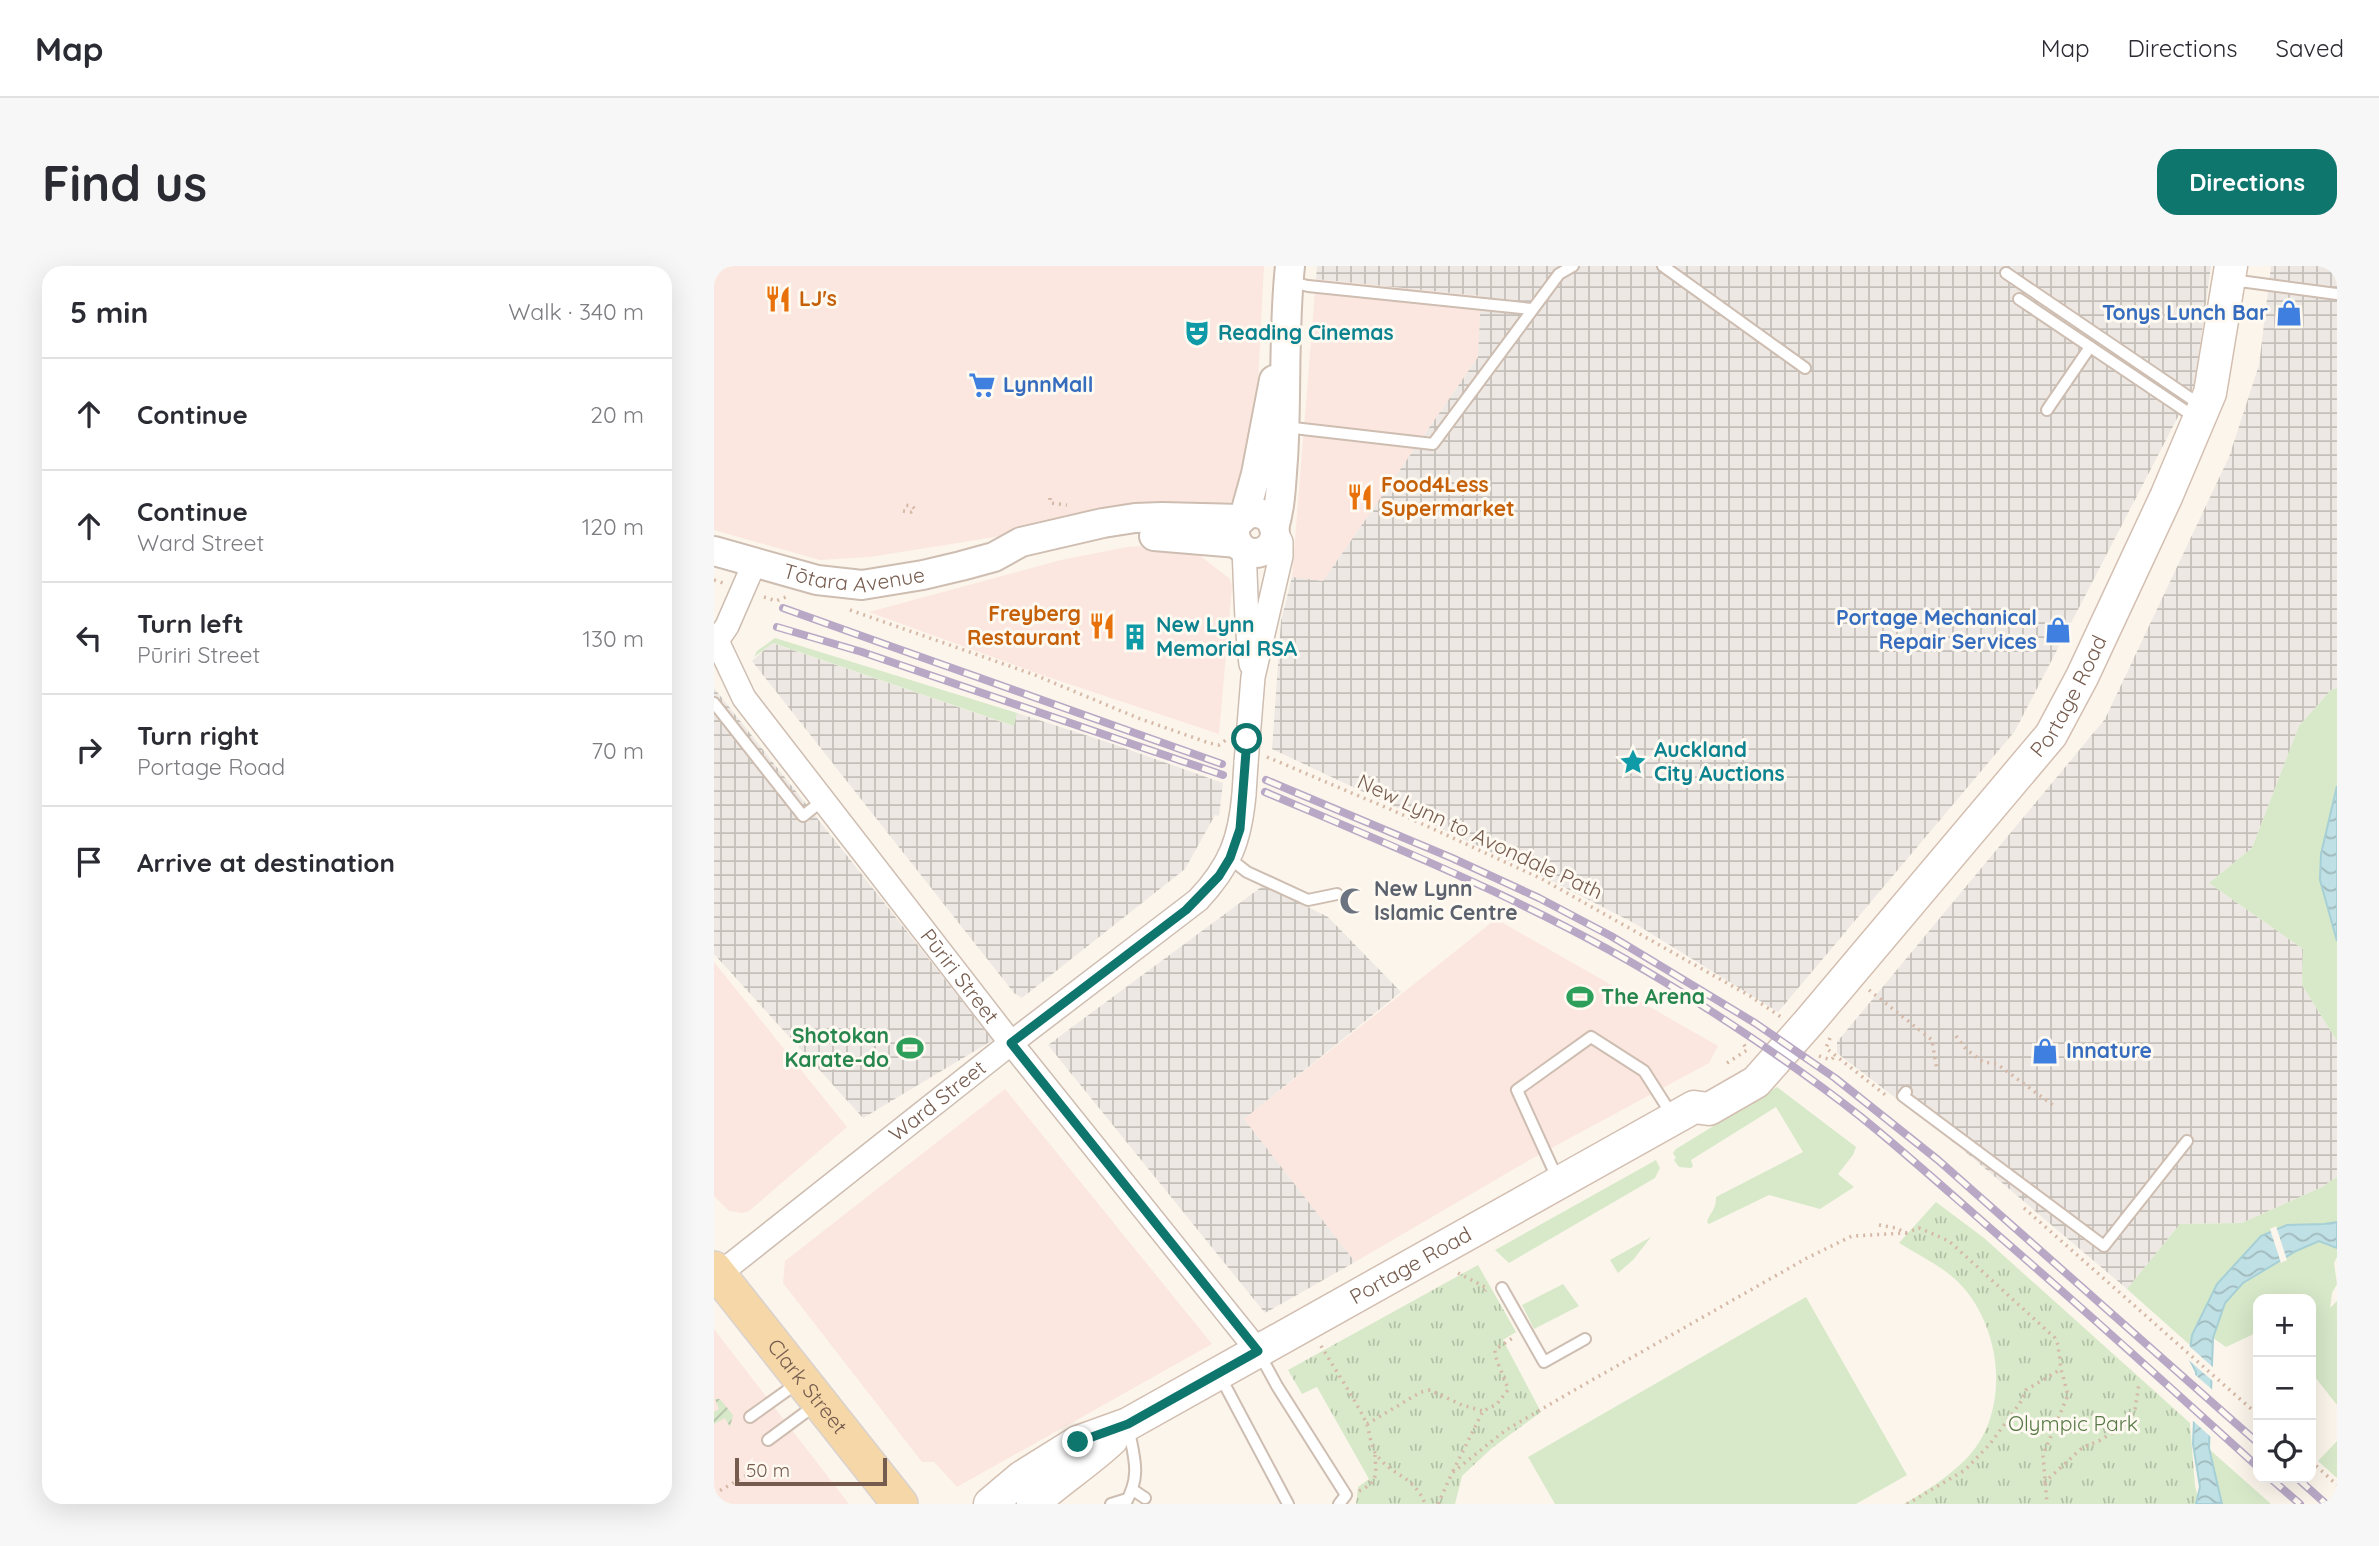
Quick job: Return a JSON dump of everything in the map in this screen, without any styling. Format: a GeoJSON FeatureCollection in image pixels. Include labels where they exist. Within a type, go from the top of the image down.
{"type":"FeatureCollection","features":[{"type":"Feature","properties":{"kind":"main road","name":"Portage Road"},"geometry":{"type":"LineString","coordinates":[[990,1504],[1022,1478],[1078,1442],[1128,1424],[1684,1112],[1699,1094],[1741,1070],[1778,1057],[2051,735],[2082,677],[2166,497],[2201,414],[2214,378],[2230,273]]}},
{"type":"Feature","properties":{"kind":"main road","name":"Clark Street"},"geometry":{"type":"LineString","coordinates":[[716,1272],[900,1504]]}},
{"type":"Feature","properties":{"kind":"main road","name":"Portage Road"},"geometry":{"type":"LineString","coordinates":[[1033,1504],[1045,1492],[1089,1461],[1128,1424]]}},
{"type":"Feature","properties":{"kind":"street"},"geometry":{"type":"LineString","coordinates":[[1242,532],[1257,553],[1266,550],[1274,539],[1280,507],[1289,274]]}},
{"type":"Feature","properties":{"kind":"street"},"geometry":{"type":"LineString","coordinates":[[1253,677],[1246,624],[1247,597],[1242,532],[1285,330]]}},
{"type":"Feature","properties":{"kind":"street","name":"Tōtara Avenue"},"geometry":{"type":"LineString","coordinates":[[714,551],[817,580],[862,584],[923,575],[994,557],[1021,542],[1093,525],[1140,518],[1242,532]]}},
{"type":"Feature","properties":{"kind":"street"},"geometry":{"type":"LineString","coordinates":[[1253,677],[1281,556],[1281,542],[1274,529]]}},
{"type":"Feature","properties":{"kind":"street","name":"Tōtara Avenue"},"geometry":{"type":"LineString","coordinates":[[994,557],[1025,559],[1107,540],[1135,537],[1242,532]]}},
{"type":"Feature","properties":{"kind":"street"},"geometry":{"type":"LineString","coordinates":[[716,643],[727,626],[754,564]]}},
{"type":"Feature","properties":{"kind":"street","name":"Pūriri Street"},"geometry":{"type":"LineString","coordinates":[[716,643],[744,698],[822,800],[1011,1043],[1258,1351]]}},
{"type":"Feature","properties":{"kind":"street","name":"Pūriri Street"},"geometry":{"type":"LineString","coordinates":[[714,677],[744,698]]}},
{"type":"Feature","properties":{"kind":"street","name":"Ward Street"},"geometry":{"type":"LineString","coordinates":[[716,1272],[1198,900],[1219,876],[1230,858],[1240,829],[1244,794],[1255,760],[1253,677]]}},
{"type":"Feature","properties":{"kind":"lane"},"geometry":{"type":"LineString","coordinates":[[1285,427],[1433,444],[1559,274],[1573,266]]}},
{"type":"Feature","properties":{"kind":"lane"},"geometry":{"type":"LineString","coordinates":[[1663,266],[1805,368]]}},
{"type":"Feature","properties":{"kind":"lane"},"geometry":{"type":"LineString","coordinates":[[2007,273],[2201,414]]}},
{"type":"Feature","properties":{"kind":"lane"},"geometry":{"type":"LineString","coordinates":[[2230,273],[2337,294]]}},
{"type":"Feature","properties":{"kind":"lane"},"geometry":{"type":"LineString","coordinates":[[1289,274],[1308,286],[1532,309]]}},
{"type":"Feature","properties":{"kind":"lane"},"geometry":{"type":"LineString","coordinates":[[2019,299],[2090,347],[2201,414]]}},
{"type":"Feature","properties":{"kind":"lane"},"geometry":{"type":"LineString","coordinates":[[2047,410],[2090,347]]}},
{"type":"Feature","properties":{"kind":"lane"},"geometry":{"type":"LineString","coordinates":[[714,703],[803,816],[822,800]]}},
{"type":"Feature","properties":{"kind":"lane"},"geometry":{"type":"LineString","coordinates":[[1230,858],[1247,872],[1308,900],[1337,894]]}},
{"type":"Feature","properties":{"kind":"lane"},"geometry":{"type":"LineString","coordinates":[[1559,1182],[1517,1090],[1591,1037],[1644,1071],[1684,1112]]}},
{"type":"Feature","properties":{"kind":"lane"},"geometry":{"type":"LineString","coordinates":[[1906,1092],[1903,1096],[2104,1246],[2187,1141]]}},
{"type":"Feature","properties":{"kind":"lane"},"geometry":{"type":"LineString","coordinates":[[1502,1288],[1544,1362],[1585,1339]]}},
{"type":"Feature","properties":{"kind":"lane"},"geometry":{"type":"LineString","coordinates":[[1258,1351],[1343,1499]]}},
{"type":"Feature","properties":{"kind":"lane"},"geometry":{"type":"LineString","coordinates":[[1219,1373],[1287,1504]]}},
{"type":"Feature","properties":{"kind":"lane"},"geometry":{"type":"LineString","coordinates":[[750,1417],[811,1391]]}},
{"type":"Feature","properties":{"kind":"lane"},"geometry":{"type":"LineString","coordinates":[[768,1440],[811,1391]]}},
{"type":"Feature","properties":{"kind":"lane"},"geometry":{"type":"LineString","coordinates":[[1128,1424],[1136,1469],[1129,1498]]}},
{"type":"Feature","properties":{"kind":"lane"},"geometry":{"type":"LineString","coordinates":[[1111,1504],[1129,1498],[1145,1498]]}},
{"type":"Feature","properties":{"kind":"path"},"geometry":{"type":"LineString","coordinates":[[903,511],[911,512],[915,509],[904,505]]}},
{"type":"Feature","properties":{"kind":"path"},"geometry":{"type":"LineString","coordinates":[[714,580],[720,582]]}},
{"type":"Feature","properties":{"kind":"path"},"geometry":{"type":"LineString","coordinates":[[848,609],[1035,676],[1138,718],[1209,743],[1219,744],[1230,737]]}},
{"type":"Feature","properties":{"kind":"path","name":"New Lynn to Avondale Path"},"geometry":{"type":"LineString","coordinates":[[1255,760],[1392,810],[1542,879],[1740,990],[1781,1017]]}},
{"type":"Feature","properties":{"kind":"path"},"geometry":{"type":"LineString","coordinates":[[1869,990],[1932,1040],[1937,1071]]}},
{"type":"Feature","properties":{"kind":"path"},"geometry":{"type":"LineString","coordinates":[[1956,1036],[1966,1049],[1983,1062],[1997,1064],[2054,1106]]}},
{"type":"Feature","properties":{"kind":"path"},"geometry":{"type":"LineString","coordinates":[[1727,1063],[1747,1050],[1743,1043]]}},
{"type":"Feature","properties":{"kind":"path"},"geometry":{"type":"LineString","coordinates":[[1819,1056],[1831,1060],[1835,1056]]}},
{"type":"Feature","properties":{"kind":"path"},"geometry":{"type":"LineString","coordinates":[[1879,1225],[1906,1233]]}},
{"type":"Feature","properties":{"kind":"path"},"geometry":{"type":"LineString","coordinates":[[1452,1473],[1506,1430],[1807,1258],[1852,1236],[1906,1233],[1919,1228],[1949,1241],[2055,1338],[2068,1395],[2043,1455],[2047,1504]]}},
{"type":"Feature","properties":{"kind":"path"},"geometry":{"type":"LineString","coordinates":[[1458,1272],[1488,1288],[1485,1292]]}},
{"type":"Feature","properties":{"kind":"path"},"geometry":{"type":"LineString","coordinates":[[2104,1278],[2253,1411]]}},
{"type":"Feature","properties":{"kind":"path"},"geometry":{"type":"LineString","coordinates":[[1438,1504],[1483,1411],[1497,1404],[1508,1390],[1501,1367],[1495,1360],[1495,1350],[1508,1339],[1526,1330]]}},
{"type":"Feature","properties":{"kind":"path"},"geometry":{"type":"LineString","coordinates":[[1318,1342],[1367,1424],[1375,1452],[1377,1474],[1372,1483],[1343,1499]]}},
{"type":"Feature","properties":{"kind":"path"},"geometry":{"type":"LineString","coordinates":[[1907,1504],[1965,1471],[1990,1444],[2020,1403],[2026,1390],[2061,1369]]}},
{"type":"Feature","properties":{"kind":"path"},"geometry":{"type":"LineString","coordinates":[[2045,1483],[2083,1447],[2114,1433],[2124,1424],[2135,1409],[2139,1384]]}},
{"type":"Feature","properties":{"kind":"path"},"geometry":{"type":"LineString","coordinates":[[1367,1424],[1421,1392],[1430,1391],[1483,1411]]}},
{"type":"Feature","properties":{"kind":"path"},"geometry":{"type":"LineString","coordinates":[[1375,1452],[1388,1467],[1406,1478],[1421,1492],[1425,1504]]}},
{"type":"Feature","properties":{"kind":"path"},"geometry":{"type":"LineString","coordinates":[[714,1494],[764,1465]]}},
{"type":"Feature","properties":{"kind":"path"},"geometry":{"type":"LineString","coordinates":[[2316,1466],[2337,1485]]}},
{"type":"Feature","properties":{"kind":"shaded area","name":"LynnMall"},"geometry":{"type":"Polygon","coordinates":[[[714,266],[1264,266],[1255,437],[1241,493],[1230,502],[870,557],[820,560],[714,530],[714,266]]]}},
{"type":"Feature","properties":{"kind":"shaded area"},"geometry":{"type":"Polygon","coordinates":[[[1317,266],[2211,266],[2195,384],[2015,731],[1778,1012],[1634,923],[1540,875],[1272,749],[1281,621],[1292,577],[1323,581],[1478,357],[1481,296],[1316,279],[1317,266]]]}},
{"type":"Feature","properties":{"kind":"shaded area"},"geometry":{"type":"Polygon","coordinates":[[[2271,266],[2337,266],[2337,688],[2331,690],[2299,726],[2252,848],[2209,883],[2303,949],[2302,985],[2337,1041],[2337,1177],[2322,1187],[2242,1223],[2180,1224],[2127,1289],[1962,1149],[1837,1053],[1837,1042],[2105,719],[2229,457],[2259,365],[2271,266]]]}},
{"type":"Feature","properties":{"kind":"shaded area"},"geometry":{"type":"Polygon","coordinates":[[[1316,279],[1482,296],[1478,357],[1323,581],[1292,577],[1316,279]]]}},
{"type":"Feature","properties":{"kind":"shaded area"},"geometry":{"type":"Polygon","coordinates":[[[1162,545],[1190,548],[1230,579],[1232,586],[1219,734],[1042,675],[869,612],[1061,560],[1127,547],[1162,545]]]}},
{"type":"Feature","properties":{"kind":"shaded area"},"geometry":{"type":"Polygon","coordinates":[[[772,643],[1013,726],[1017,713],[1223,783],[1219,816],[1215,815],[1185,869],[1022,998],[1014,993],[752,661],[772,643]]]}},
{"type":"Feature","properties":{"kind":"shaded area"},"geometry":{"type":"Polygon","coordinates":[[[714,688],[993,1040],[863,1118],[714,954],[714,688]]]}},
{"type":"Feature","properties":{"kind":"shaded area"},"geometry":{"type":"Polygon","coordinates":[[[1264,885],[1328,917],[1401,992],[1244,1119],[1355,1262],[1265,1313],[1048,1045],[1264,885]]]}},
{"type":"Feature","properties":{"kind":"shaded area"},"geometry":{"type":"Polygon","coordinates":[[[1496,919],[1718,1046],[1709,1063],[1533,1158],[1355,1262],[1244,1119],[1496,919]]]}},
{"type":"Feature","properties":{"kind":"shaded area"},"geometry":{"type":"Polygon","coordinates":[[[714,962],[847,1127],[749,1211],[742,1213],[729,1211],[714,1196],[714,962]]]}},
{"type":"Feature","properties":{"kind":"shaded area"},"geometry":{"type":"Polygon","coordinates":[[[1005,1089],[1212,1344],[957,1487],[934,1462],[922,1462],[783,1283],[785,1261],[1005,1089]]]}},
{"type":"Feature","properties":{"kind":"shaded area"},"geometry":{"type":"Polygon","coordinates":[[[714,1329],[849,1504],[714,1504],[714,1329]]]}},
{"type":"Feature","properties":{"kind":"green space"},"geometry":{"type":"Polygon","coordinates":[[[775,638],[1017,713],[1014,726],[773,643],[754,657],[757,651],[775,638]]]}},
{"type":"Feature","properties":{"kind":"green space"},"geometry":{"type":"Polygon","coordinates":[[[2337,688],[2337,786],[2321,854],[2320,880],[2337,941],[2337,1041],[2302,985],[2303,949],[2209,883],[2252,848],[2299,726],[2331,690],[2337,688]]]}},
{"type":"Feature","properties":{"kind":"green space"},"geometry":{"type":"Polygon","coordinates":[[[1777,1087],[1856,1147],[1838,1174],[1854,1187],[1820,1209],[1769,1195],[1709,1224],[1707,1222],[1716,1197],[1803,1152],[1776,1107],[1691,1160],[1691,1168],[1679,1167],[1673,1153],[1777,1087]]]}},
{"type":"Feature","properties":{"kind":"green space"},"geometry":{"type":"Polygon","coordinates":[[[1656,1160],[1660,1168],[1655,1178],[1509,1263],[1495,1250],[1656,1160]]]}},
{"type":"Feature","properties":{"kind":"green space"},"geometry":{"type":"Polygon","coordinates":[[[2337,1177],[2337,1222],[2287,1225],[2261,1236],[2217,1284],[2192,1335],[2191,1346],[2127,1289],[2180,1224],[2242,1223],[2322,1187],[2337,1177]]]}},
{"type":"Feature","properties":{"kind":"green space","name":"Olympic Park"},"geometry":{"type":"Polygon","coordinates":[[[1936,1202],[1984,1238],[2190,1423],[2195,1486],[2200,1504],[1904,1504],[1936,1484],[1965,1460],[1980,1441],[1990,1419],[1995,1395],[1996,1370],[1992,1345],[1984,1321],[1972,1299],[1951,1276],[1899,1243],[1936,1202]]]}},
{"type":"Feature","properties":{"kind":"green space"},"geometry":{"type":"Polygon","coordinates":[[[1651,1237],[1633,1260],[1618,1273],[1610,1260],[1651,1237]]]}},
{"type":"Feature","properties":{"kind":"green space"},"geometry":{"type":"Polygon","coordinates":[[[2319,1241],[2337,1248],[2334,1263],[2337,1284],[2332,1293],[2330,1308],[2337,1301],[2337,1405],[2316,1378],[2316,1294],[2253,1294],[2253,1334],[2226,1347],[2213,1338],[2224,1305],[2234,1291],[2256,1274],[2319,1241]]]}},
{"type":"Feature","properties":{"kind":"green space"},"geometry":{"type":"Polygon","coordinates":[[[1478,1265],[1516,1332],[1503,1340],[1541,1412],[1492,1448],[1462,1476],[1455,1504],[1356,1504],[1358,1487],[1369,1479],[1317,1387],[1302,1394],[1288,1370],[1478,1265]]]}},
{"type":"Feature","properties":{"kind":"green space"},"geometry":{"type":"Polygon","coordinates":[[[1563,1284],[1579,1306],[1534,1329],[1522,1305],[1563,1284]]]}},
{"type":"Feature","properties":{"kind":"green space"},"geometry":{"type":"Polygon","coordinates":[[[1806,1297],[1907,1475],[1856,1504],[1555,1504],[1528,1457],[1806,1297]]]}},
{"type":"Feature","properties":{"kind":"green space"},"geometry":{"type":"Polygon","coordinates":[[[715,1399],[720,1399],[733,1415],[730,1427],[725,1418],[714,1424],[714,1412],[719,1409],[715,1399]]]}},
{"type":"Feature","properties":{"kind":"green space"},"geometry":{"type":"Polygon","coordinates":[[[2337,1441],[2337,1478],[2318,1461],[2337,1441]]]}},
{"type":"Feature","properties":{"kind":"green space"},"geometry":{"type":"Polygon","coordinates":[[[2209,1449],[2271,1504],[2222,1504],[2209,1449]]]}},
{"type":"Feature","properties":{"kind":"water"},"geometry":{"type":"Polygon","coordinates":[[[2337,786],[2337,941],[2320,880],[2321,854],[2337,786]]]}},
{"type":"Feature","properties":{"kind":"water"},"geometry":{"type":"Polygon","coordinates":[[[2337,1222],[2337,1248],[2319,1241],[2296,1251],[2243,1283],[2225,1303],[2213,1338],[2209,1448],[2222,1504],[2196,1504],[2200,1487],[2193,1444],[2196,1372],[2189,1358],[2192,1335],[2217,1284],[2261,1236],[2287,1225],[2337,1222]]]}},
{"type":"Feature","properties":{"kind":"pier"},"geometry":{"type":"Polygon","coordinates":[[[2276,1226],[2287,1260],[2281,1263],[2270,1229],[2276,1226]]]}},
{"type":"Feature","properties":{"kind":"pier"},"geometry":{"type":"Polygon","coordinates":[[[2188,1345],[2215,1369],[2215,1383],[2185,1357],[2188,1345]]]}},
{"type":"Feature","properties":{"kind":"pier"},"geometry":{"type":"Polygon","coordinates":[[[2192,1372],[2215,1392],[2213,1439],[2191,1419],[2192,1372]]]}},
{"type":"Feature","properties":{"kind":"railway"},"geometry":{"type":"LineString","coordinates":[[783,608],[1222,764]]}},
{"type":"Feature","properties":{"kind":"railway"},"geometry":{"type":"LineString","coordinates":[[777,627],[862,652],[1223,775]]}},
{"type":"Feature","properties":{"kind":"railway"},"geometry":{"type":"LineString","coordinates":[[1266,780],[1452,858],[1539,898],[1611,936],[1755,1023],[1835,1078],[1938,1160],[2253,1439]]}},
{"type":"Feature","properties":{"kind":"railway"},"geometry":{"type":"LineString","coordinates":[[1265,792],[1477,884],[1581,935],[1681,992],[1773,1052],[1896,1146],[2253,1462]]}},
{"type":"Feature","properties":{"kind":"railway"},"geometry":{"type":"LineString","coordinates":[[2276,1483],[2300,1504]]}},
{"type":"Feature","properties":{"kind":"railway"},"geometry":{"type":"LineString","coordinates":[[2303,1483],[2326,1504]]}},
{"type":"Feature","properties":{"kind":"place","name":"LJ's"},"geometry":{"type":"Point","coordinates":[778,299]}},
{"type":"Feature","properties":{"kind":"place","name":"Tonys Lunch Bar"},"geometry":{"type":"Point","coordinates":[2289,313]}},
{"type":"Feature","properties":{"kind":"place","name":"Reading Cinemas"},"geometry":{"type":"Point","coordinates":[1197,333]}},
{"type":"Feature","properties":{"kind":"place","name":"LynnMall"},"geometry":{"type":"Point","coordinates":[982,385]}},
{"type":"Feature","properties":{"kind":"place","name":"Food4Less Supermarket"},"geometry":{"type":"Point","coordinates":[1360,497]}},
{"type":"Feature","properties":{"kind":"place","name":"Freyberg Restaurant"},"geometry":{"type":"Point","coordinates":[1102,626]}},
{"type":"Feature","properties":{"kind":"place","name":"Portage Mechanical Repair Services"},"geometry":{"type":"Point","coordinates":[2058,630]}},
{"type":"Feature","properties":{"kind":"place","name":"New Lynn Memorial RSA"},"geometry":{"type":"Point","coordinates":[1135,637]}},
{"type":"Feature","properties":{"kind":"place","name":"Auckland City Auctions"},"geometry":{"type":"Point","coordinates":[1633,762]}},
{"type":"Feature","properties":{"kind":"place","name":"New Lynn Islamic Centre"},"geometry":{"type":"Point","coordinates":[1353,901]}},
{"type":"Feature","properties":{"kind":"place","name":"The Arena"},"geometry":{"type":"Point","coordinates":[1580,997]}},
{"type":"Feature","properties":{"kind":"place","name":"Shotokan Karate-do"},"geometry":{"type":"Point","coordinates":[910,1048]}},
{"type":"Feature","properties":{"kind":"place","name":"Innature"},"geometry":{"type":"Point","coordinates":[2045,1051]}},
{"type":"Feature","properties":{"kind":"route"},"geometry":{"type":"LineString","coordinates":[[1078,1442],[1128,1424],[1258,1351],[1011,1043],[1186,910],[1219,876],[1230,858],[1240,829],[1247,739]]}}]}
